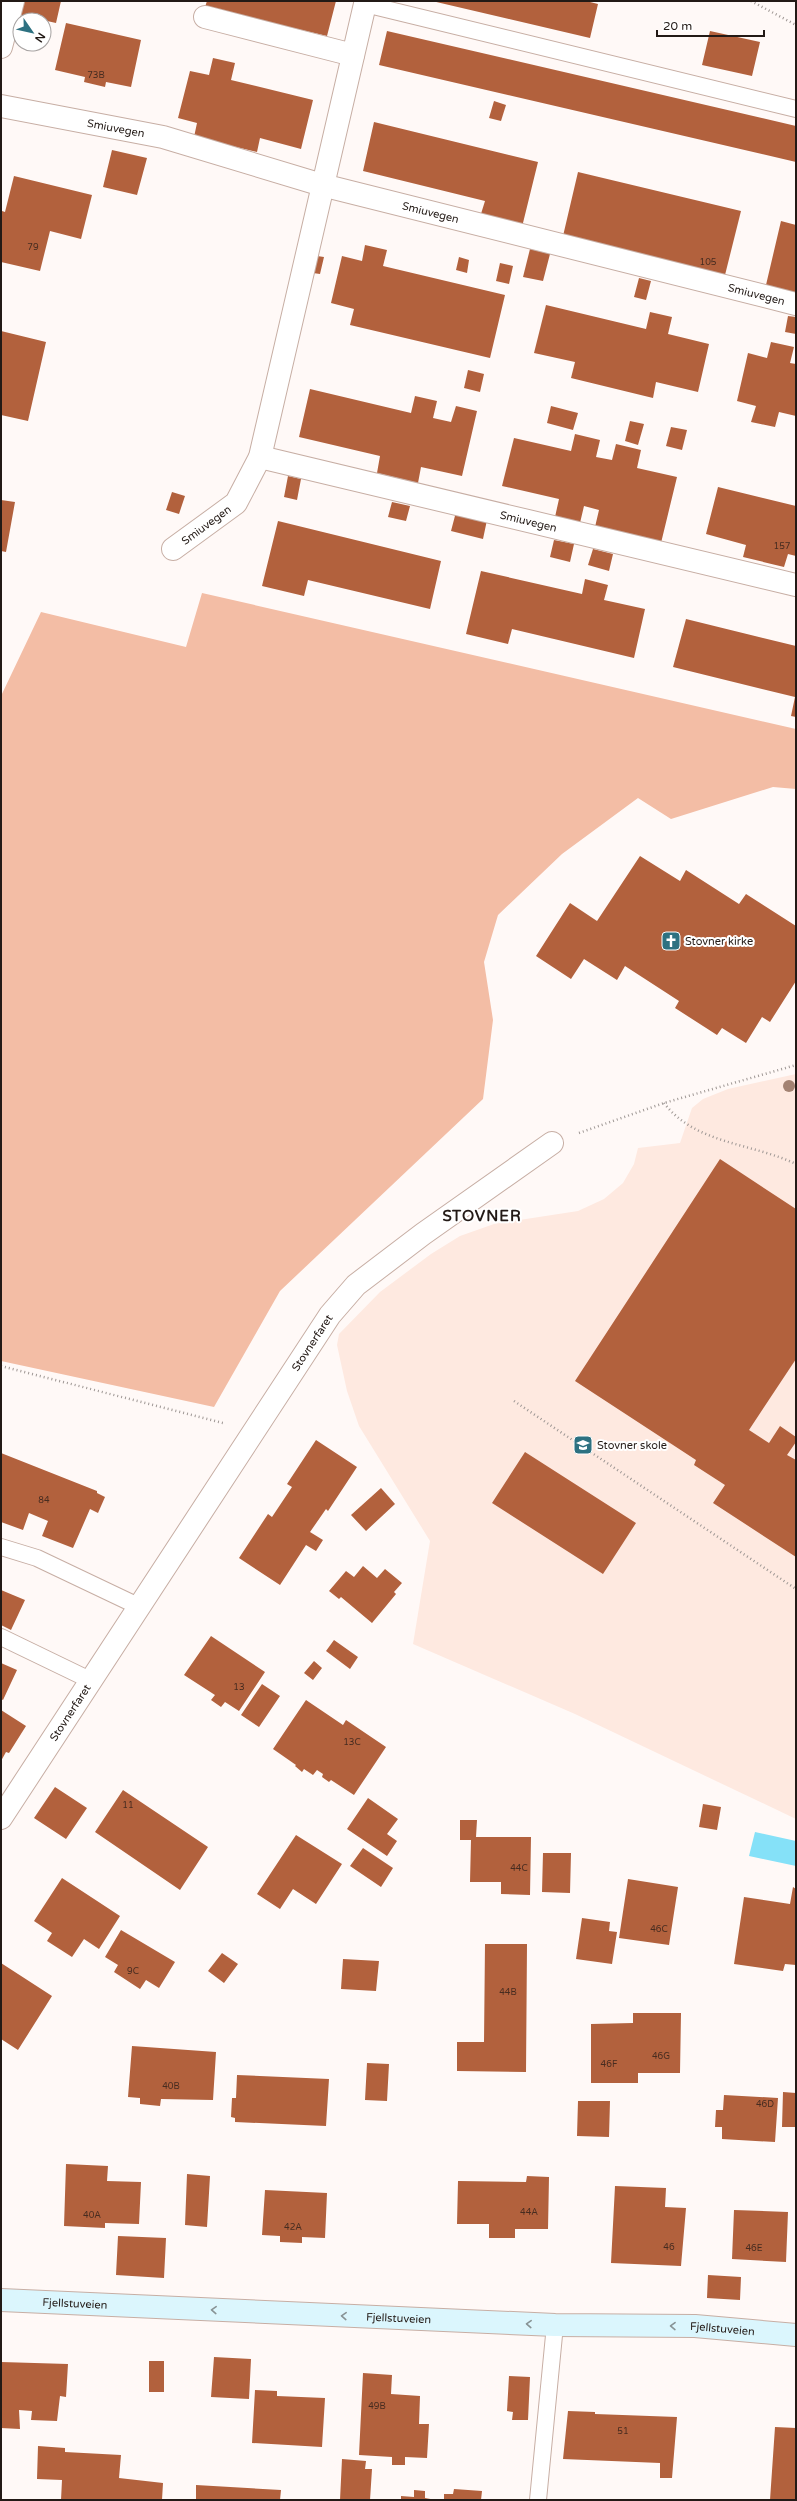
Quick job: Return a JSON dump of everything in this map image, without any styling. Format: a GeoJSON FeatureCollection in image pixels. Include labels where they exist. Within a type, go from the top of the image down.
{"type":"FeatureCollection","features":[{"type":"Feature","properties":{"kind":"street"},"geometry":{"type":"LineString","coordinates":[[1,47],[13,1]]}},
{"type":"Feature","properties":{"kind":"street","name":"Smiuvegen"},"geometry":{"type":"LineString","coordinates":[[173,549],[236,503],[260,457],[365,2]]}},
{"type":"Feature","properties":{"kind":"street"},"geometry":{"type":"LineString","coordinates":[[205,17],[353,55]]}},
{"type":"Feature","properties":{"kind":"street","name":"Smiuvegen"},"geometry":{"type":"LineString","coordinates":[[1,106],[163,137],[322,185],[796,304]]}},
{"type":"Feature","properties":{"kind":"street","name":"Smiuvegen"},"geometry":{"type":"LineString","coordinates":[[260,457],[796,585]]}},
{"type":"Feature","properties":{"kind":"street","name":"Stovnerfaret"},"geometry":{"type":"LineString","coordinates":[[1,1818],[92,1681],[330,1314],[356,1284],[429,1230],[552,1143]]}},
{"type":"Feature","properties":{"kind":"street","name":"Fjellstuveien"},"geometry":{"type":"LineString","coordinates":[[1,2300],[555,2325],[695,2326],[796,2335]]}},
{"type":"Feature","properties":{"kind":"lane"},"geometry":{"type":"LineString","coordinates":[[365,2],[796,109]]}},
{"type":"Feature","properties":{"kind":"lane"},"geometry":{"type":"LineString","coordinates":[[1,1547],[37,1558],[140,1607]]}},
{"type":"Feature","properties":{"kind":"lane"},"geometry":{"type":"LineString","coordinates":[[1,1637],[92,1681]]}},
{"type":"Feature","properties":{"kind":"lane"},"geometry":{"type":"LineString","coordinates":[[538,2500],[555,2325]]}},
{"type":"Feature","properties":{"kind":"path"},"geometry":{"type":"LineString","coordinates":[[751,1],[796,25]]}},
{"type":"Feature","properties":{"kind":"path"},"geometry":{"type":"LineString","coordinates":[[552,1143],[664,1103],[796,1065]]}},
{"type":"Feature","properties":{"kind":"path"},"geometry":{"type":"LineString","coordinates":[[664,1103],[680,1121],[693,1130],[750,1146],[796,1164]]}},
{"type":"Feature","properties":{"kind":"path"},"geometry":{"type":"LineString","coordinates":[[1,1366],[161,1406],[252,1433]]}},
{"type":"Feature","properties":{"kind":"path"},"geometry":{"type":"LineString","coordinates":[[514,1401],[796,1589]]}},
{"type":"Feature","properties":{"kind":"shaded area"},"geometry":{"type":"Polygon","coordinates":[[[202,593],[796,729],[796,789],[773,787],[671,819],[638,798],[562,854],[498,915],[484,962],[493,1020],[483,1099],[280,1291],[214,1407],[1,1361],[1,696],[41,612],[186,647],[202,593]]]}},
{"type":"Feature","properties":{"kind":"shaded area","name":"Stovner skole"},"geometry":{"type":"Polygon","coordinates":[[[796,1074],[796,1819],[575,1714],[413,1644],[430,1541],[359,1426],[347,1391],[337,1345],[339,1334],[380,1292],[431,1254],[460,1236],[494,1224],[578,1211],[604,1199],[623,1183],[634,1164],[638,1148],[680,1143],[692,1108],[703,1099],[728,1089],[796,1074]]]}},
{"type":"Feature","properties":{"kind":"water"},"geometry":{"type":"Polygon","coordinates":[[[755,1832],[796,1841],[796,1866],[749,1856],[755,1832]]]}},
{"type":"Feature","properties":{"kind":"building"},"geometry":{"type":"Polygon","coordinates":[[[19,1],[61,1],[56,23],[52,22],[52,12],[16,12],[19,1]]]}},
{"type":"Feature","properties":{"kind":"building"},"geometry":{"type":"Polygon","coordinates":[[[207,1],[336,1],[327,36],[205,7],[207,1]]]}},
{"type":"Feature","properties":{"kind":"building"},"geometry":{"type":"Polygon","coordinates":[[[432,1],[586,1],[598,4],[590,38],[432,1]]]}},
{"type":"Feature","properties":{"kind":"building"},"geometry":{"type":"Polygon","coordinates":[[[66,23],[141,40],[131,87],[106,82],[105,87],[84,82],[85,77],[55,70],[66,23]]]}},
{"type":"Feature","properties":{"kind":"building"},"geometry":{"type":"Polygon","coordinates":[[[387,31],[796,126],[796,162],[379,65],[387,31]]]}},
{"type":"Feature","properties":{"kind":"building"},"geometry":{"type":"Polygon","coordinates":[[[710,31],[760,42],[752,76],[702,65],[710,31]]]}},
{"type":"Feature","properties":{"kind":"building"},"geometry":{"type":"Polygon","coordinates":[[[213,58],[235,63],[231,80],[313,100],[301,149],[260,138],[257,152],[194,137],[197,123],[178,118],[190,71],[209,75],[213,58]]]}},
{"type":"Feature","properties":{"kind":"building"},"geometry":{"type":"Polygon","coordinates":[[[494,101],[506,105],[501,121],[489,118],[494,101]]]}},
{"type":"Feature","properties":{"kind":"building"},"geometry":{"type":"Polygon","coordinates":[[[374,122],[538,162],[522,227],[480,217],[485,201],[363,171],[374,122]]]}},
{"type":"Feature","properties":{"kind":"building"},"geometry":{"type":"Polygon","coordinates":[[[112,150],[147,158],[137,195],[103,187],[112,150]]]}},
{"type":"Feature","properties":{"kind":"building"},"geometry":{"type":"Polygon","coordinates":[[[578,172],[741,211],[725,275],[563,236],[578,172]]]}},
{"type":"Feature","properties":{"kind":"building"},"geometry":{"type":"Polygon","coordinates":[[[14,176],[92,195],[81,239],[50,231],[40,271],[1,262],[1,213],[2,211],[5,212],[14,176]]]}},
{"type":"Feature","properties":{"kind":"building"},"geometry":{"type":"Polygon","coordinates":[[[781,221],[796,225],[796,293],[766,285],[781,221]]]}},
{"type":"Feature","properties":{"kind":"building"},"geometry":{"type":"Polygon","coordinates":[[[365,245],[387,250],[383,266],[505,295],[490,358],[350,325],[354,309],[331,303],[342,256],[362,261],[365,245]]]}},
{"type":"Feature","properties":{"kind":"building"},"geometry":{"type":"Polygon","coordinates":[[[530,249],[550,254],[543,281],[523,277],[530,249]]]}},
{"type":"Feature","properties":{"kind":"building"},"geometry":{"type":"Polygon","coordinates":[[[317,256],[324,257],[320,274],[313,273],[317,256]]]}},
{"type":"Feature","properties":{"kind":"building"},"geometry":{"type":"Polygon","coordinates":[[[459,257],[469,260],[467,273],[456,270],[459,257]]]}},
{"type":"Feature","properties":{"kind":"building"},"geometry":{"type":"Polygon","coordinates":[[[500,263],[513,266],[509,284],[496,281],[500,263]]]}},
{"type":"Feature","properties":{"kind":"building"},"geometry":{"type":"Polygon","coordinates":[[[639,278],[651,281],[646,300],[634,297],[639,278]]]}},
{"type":"Feature","properties":{"kind":"building"},"geometry":{"type":"Polygon","coordinates":[[[546,305],[646,329],[650,312],[672,317],[668,334],[709,344],[698,392],[656,382],[653,398],[571,378],[575,362],[534,353],[546,305]]]}},
{"type":"Feature","properties":{"kind":"building"},"geometry":{"type":"Polygon","coordinates":[[[788,316],[796,317],[796,334],[785,332],[788,316]]]}},
{"type":"Feature","properties":{"kind":"building"},"geometry":{"type":"Polygon","coordinates":[[[1,331],[46,342],[28,421],[1,415],[1,331]]]}},
{"type":"Feature","properties":{"kind":"building"},"geometry":{"type":"Polygon","coordinates":[[[771,342],[794,347],[790,363],[796,364],[796,416],[779,412],[775,427],[751,422],[756,406],[737,401],[748,353],[767,358],[771,342]]]}},
{"type":"Feature","properties":{"kind":"building"},"geometry":{"type":"Polygon","coordinates":[[[468,370],[484,374],[480,392],[464,388],[468,370]]]}},
{"type":"Feature","properties":{"kind":"building"},"geometry":{"type":"Polygon","coordinates":[[[310,389],[411,413],[415,396],[437,401],[433,418],[451,422],[456,406],[477,411],[462,476],[421,467],[418,483],[377,473],[380,456],[299,437],[310,389]]]}},
{"type":"Feature","properties":{"kind":"building"},"geometry":{"type":"Polygon","coordinates":[[[551,406],[578,413],[573,430],[547,423],[551,406]]]}},
{"type":"Feature","properties":{"kind":"building"},"geometry":{"type":"Polygon","coordinates":[[[630,421],[644,424],[638,445],[625,441],[630,421]]]}},
{"type":"Feature","properties":{"kind":"building"},"geometry":{"type":"Polygon","coordinates":[[[671,427],[687,430],[682,450],[666,446],[671,427]]]}},
{"type":"Feature","properties":{"kind":"building"},"geometry":{"type":"Polygon","coordinates":[[[575,434],[600,440],[596,457],[612,460],[616,444],[641,450],[637,468],[677,477],[661,543],[595,527],[599,510],[584,506],[580,523],[555,517],[559,499],[502,486],[514,438],[571,451],[575,434]]]}},
{"type":"Feature","properties":{"kind":"building"},"geometry":{"type":"Polygon","coordinates":[[[288,476],[301,479],[297,500],[284,497],[288,476]]]}},
{"type":"Feature","properties":{"kind":"building"},"geometry":{"type":"Polygon","coordinates":[[[718,487],[796,506],[796,556],[788,554],[784,567],[743,557],[746,545],[706,534],[718,487]]]}},
{"type":"Feature","properties":{"kind":"building"},"geometry":{"type":"Polygon","coordinates":[[[172,492],[185,496],[179,514],[166,510],[172,492]]]}},
{"type":"Feature","properties":{"kind":"building"},"geometry":{"type":"Polygon","coordinates":[[[1,500],[15,502],[6,552],[1,551],[1,500]]]}},
{"type":"Feature","properties":{"kind":"building"},"geometry":{"type":"Polygon","coordinates":[[[392,502],[410,506],[406,521],[388,517],[392,502]]]}},
{"type":"Feature","properties":{"kind":"building"},"geometry":{"type":"Polygon","coordinates":[[[456,512],[487,520],[483,539],[451,531],[456,512]]]}},
{"type":"Feature","properties":{"kind":"building"},"geometry":{"type":"Polygon","coordinates":[[[278,521],[441,561],[430,609],[308,580],[304,596],[262,586],[278,521]]]}},
{"type":"Feature","properties":{"kind":"building"},"geometry":{"type":"Polygon","coordinates":[[[554,540],[574,544],[570,562],[550,557],[554,540]]]}},
{"type":"Feature","properties":{"kind":"building"},"geometry":{"type":"Polygon","coordinates":[[[593,549],[613,554],[609,571],[588,565],[593,549]]]}},
{"type":"Feature","properties":{"kind":"building"},"geometry":{"type":"Polygon","coordinates":[[[481,571],[582,594],[585,579],[608,585],[604,600],[645,609],[634,658],[512,629],[508,644],[466,634],[481,571]]]}},
{"type":"Feature","properties":{"kind":"building"},"geometry":{"type":"Polygon","coordinates":[[[686,619],[796,646],[796,717],[791,716],[795,697],[673,667],[686,619]]]}},
{"type":"Feature","properties":{"kind":"building","name":"Stovner kirke"},"geometry":{"type":"Polygon","coordinates":[[[640,856],[680,881],[686,870],[739,904],[746,894],[796,926],[796,981],[770,1022],[762,1017],[746,1043],[722,1028],[717,1035],[675,1008],[679,1001],[625,966],[617,980],[584,959],[571,979],[536,956],[570,903],[597,921],[640,856]]]}},
{"type":"Feature","properties":{"kind":"building"},"geometry":{"type":"Polygon","coordinates":[[[720,1159],[796,1209],[796,1359],[749,1430],[769,1443],[780,1426],[796,1437],[796,1442],[787,1455],[796,1460],[796,1557],[713,1503],[725,1485],[694,1465],[696,1460],[575,1381],[720,1159]]]}},
{"type":"Feature","properties":{"kind":"building"},"geometry":{"type":"Polygon","coordinates":[[[316,1440],[357,1467],[328,1511],[326,1509],[310,1532],[323,1540],[316,1551],[306,1545],[280,1585],[239,1558],[268,1514],[272,1517],[292,1487],[287,1484],[316,1440]]]}},
{"type":"Feature","properties":{"kind":"building"},"geometry":{"type":"Polygon","coordinates":[[[525,1452],[636,1523],[603,1574],[492,1503],[525,1452]]]}},
{"type":"Feature","properties":{"kind":"building"},"geometry":{"type":"Polygon","coordinates":[[[1,1453],[97,1491],[97,1493],[105,1497],[98,1513],[90,1509],[73,1548],[42,1536],[48,1521],[29,1513],[23,1530],[1,1522],[1,1453]]]}},
{"type":"Feature","properties":{"kind":"building"},"geometry":{"type":"Polygon","coordinates":[[[381,1488],[395,1504],[366,1531],[351,1515],[381,1488]]]}},
{"type":"Feature","properties":{"kind":"building"},"geometry":{"type":"Polygon","coordinates":[[[363,1566],[377,1578],[385,1569],[402,1583],[394,1592],[396,1594],[372,1623],[341,1597],[339,1599],[329,1591],[346,1571],[354,1577],[363,1566]]]}},
{"type":"Feature","properties":{"kind":"building"},"geometry":{"type":"Polygon","coordinates":[[[1,1590],[25,1600],[11,1630],[1,1625],[1,1590]]]}},
{"type":"Feature","properties":{"kind":"building"},"geometry":{"type":"Polygon","coordinates":[[[211,1636],[265,1672],[239,1711],[225,1702],[221,1707],[211,1700],[215,1695],[184,1675],[211,1636]]]}},
{"type":"Feature","properties":{"kind":"building"},"geometry":{"type":"Polygon","coordinates":[[[334,1640],[358,1657],[350,1669],[326,1651],[334,1640]]]}},
{"type":"Feature","properties":{"kind":"building"},"geometry":{"type":"Polygon","coordinates":[[[314,1661],[322,1668],[313,1680],[304,1673],[314,1661]]]}},
{"type":"Feature","properties":{"kind":"building"},"geometry":{"type":"Polygon","coordinates":[[[1,1663],[17,1670],[3,1700],[1,1699],[1,1663]]]}},
{"type":"Feature","properties":{"kind":"building"},"geometry":{"type":"Polygon","coordinates":[[[262,1684],[280,1696],[259,1727],[241,1715],[262,1684]]]}},
{"type":"Feature","properties":{"kind":"building"},"geometry":{"type":"Polygon","coordinates":[[[306,1700],[343,1725],[346,1720],[386,1747],[354,1795],[331,1780],[329,1782],[322,1777],[323,1774],[317,1770],[313,1775],[304,1769],[302,1772],[295,1766],[296,1765],[273,1749],[306,1700]]]}},
{"type":"Feature","properties":{"kind":"building"},"geometry":{"type":"Polygon","coordinates":[[[1,1710],[26,1726],[9,1753],[6,1752],[1,1761],[1,1710]]]}},
{"type":"Feature","properties":{"kind":"building"},"geometry":{"type":"Polygon","coordinates":[[[55,1787],[87,1808],[66,1839],[34,1818],[55,1787]]]}},
{"type":"Feature","properties":{"kind":"building"},"geometry":{"type":"Polygon","coordinates":[[[123,1790],[208,1847],[180,1890],[95,1832],[123,1790]]]}},
{"type":"Feature","properties":{"kind":"building"},"geometry":{"type":"Polygon","coordinates":[[[368,1798],[398,1819],[387,1834],[397,1841],[387,1856],[347,1829],[368,1798]]]}},
{"type":"Feature","properties":{"kind":"building"},"geometry":{"type":"Polygon","coordinates":[[[703,1804],[721,1807],[717,1830],[699,1827],[703,1804]]]}},
{"type":"Feature","properties":{"kind":"building"},"geometry":{"type":"Polygon","coordinates":[[[460,1820],[477,1820],[476,1837],[531,1837],[530,1895],[501,1894],[501,1882],[470,1882],[471,1840],[460,1840],[460,1820]]]}},
{"type":"Feature","properties":{"kind":"building"},"geometry":{"type":"Polygon","coordinates":[[[296,1835],[342,1864],[316,1904],[293,1889],[280,1909],[257,1894],[296,1835]]]}},
{"type":"Feature","properties":{"kind":"building"},"geometry":{"type":"Polygon","coordinates":[[[363,1848],[393,1868],[381,1887],[350,1866],[363,1848]]]}},
{"type":"Feature","properties":{"kind":"building"},"geometry":{"type":"Polygon","coordinates":[[[543,1853],[571,1853],[570,1893],[542,1892],[543,1853]]]}},
{"type":"Feature","properties":{"kind":"building"},"geometry":{"type":"Polygon","coordinates":[[[62,1878],[120,1916],[99,1949],[84,1939],[72,1957],[47,1941],[52,1933],[34,1921],[62,1878]]]}},
{"type":"Feature","properties":{"kind":"building"},"geometry":{"type":"Polygon","coordinates":[[[628,1879],[678,1887],[669,1945],[619,1938],[628,1879]]]}},
{"type":"Feature","properties":{"kind":"building"},"geometry":{"type":"Polygon","coordinates":[[[793,1887],[796,1889],[796,1965],[785,1964],[783,1971],[734,1964],[744,1897],[790,1904],[793,1887]]]}},
{"type":"Feature","properties":{"kind":"building"},"geometry":{"type":"Polygon","coordinates":[[[582,1918],[610,1922],[609,1931],[617,1932],[612,1964],[576,1959],[582,1918]]]}},
{"type":"Feature","properties":{"kind":"building"},"geometry":{"type":"Polygon","coordinates":[[[121,1930],[175,1962],[159,1988],[146,1980],[140,1989],[114,1972],[118,1965],[105,1957],[121,1930]]]}},
{"type":"Feature","properties":{"kind":"building"},"geometry":{"type":"Polygon","coordinates":[[[485,1944],[527,1944],[526,2072],[457,2071],[457,2042],[484,2042],[485,1944]]]}},
{"type":"Feature","properties":{"kind":"building"},"geometry":{"type":"Polygon","coordinates":[[[222,1953],[238,1964],[224,1983],[208,1971],[222,1953]]]}},
{"type":"Feature","properties":{"kind":"building"},"geometry":{"type":"Polygon","coordinates":[[[343,1959],[379,1961],[376,1991],[341,1989],[343,1959]]]}},
{"type":"Feature","properties":{"kind":"building"},"geometry":{"type":"Polygon","coordinates":[[[1,1963],[52,1996],[18,2050],[1,2039],[1,1963]]]}},
{"type":"Feature","properties":{"kind":"building"},"geometry":{"type":"Polygon","coordinates":[[[633,2013],[681,2013],[680,2073],[638,2073],[638,2083],[591,2083],[591,2024],[633,2023],[633,2013]]]}},
{"type":"Feature","properties":{"kind":"building"},"geometry":{"type":"Polygon","coordinates":[[[132,2046],[216,2052],[213,2100],[161,2099],[160,2106],[140,2104],[140,2098],[128,2097],[132,2046]]]}},
{"type":"Feature","properties":{"kind":"building"},"geometry":{"type":"Polygon","coordinates":[[[367,2063],[389,2064],[387,2101],[365,2100],[367,2063]]]}},
{"type":"Feature","properties":{"kind":"building"},"geometry":{"type":"Polygon","coordinates":[[[237,2075],[329,2079],[326,2126],[235,2122],[235,2118],[231,2117],[232,2098],[236,2098],[237,2075]]]}},
{"type":"Feature","properties":{"kind":"building"},"geometry":{"type":"Polygon","coordinates":[[[783,2092],[796,2093],[796,2127],[782,2127],[783,2092]]]}},
{"type":"Feature","properties":{"kind":"building"},"geometry":{"type":"Polygon","coordinates":[[[724,2095],[778,2098],[775,2142],[722,2139],[722,2127],[715,2127],[716,2110],[723,2110],[724,2095]]]}},
{"type":"Feature","properties":{"kind":"building"},"geometry":{"type":"Polygon","coordinates":[[[578,2101],[610,2101],[609,2137],[577,2136],[578,2101]]]}},
{"type":"Feature","properties":{"kind":"building"},"geometry":{"type":"Polygon","coordinates":[[[66,2164],[108,2166],[107,2181],[141,2182],[139,2224],[105,2223],[105,2228],[64,2226],[66,2164]]]}},
{"type":"Feature","properties":{"kind":"building"},"geometry":{"type":"Polygon","coordinates":[[[187,2174],[210,2176],[207,2227],[185,2225],[187,2174]]]}},
{"type":"Feature","properties":{"kind":"building"},"geometry":{"type":"Polygon","coordinates":[[[527,2176],[549,2177],[548,2229],[515,2229],[515,2238],[489,2238],[489,2224],[457,2224],[458,2181],[526,2182],[527,2176]]]}},
{"type":"Feature","properties":{"kind":"building"},"geometry":{"type":"Polygon","coordinates":[[[615,2186],[666,2188],[665,2207],[686,2208],[681,2266],[611,2263],[615,2186]]]}},
{"type":"Feature","properties":{"kind":"building"},"geometry":{"type":"Polygon","coordinates":[[[265,2190],[327,2193],[325,2238],[302,2237],[302,2243],[280,2242],[280,2236],[262,2235],[265,2190]]]}},
{"type":"Feature","properties":{"kind":"building"},"geometry":{"type":"Polygon","coordinates":[[[734,2210],[788,2212],[786,2262],[732,2259],[734,2210]]]}},
{"type":"Feature","properties":{"kind":"building"},"geometry":{"type":"Polygon","coordinates":[[[118,2236],[166,2238],[164,2278],[116,2275],[118,2236]]]}},
{"type":"Feature","properties":{"kind":"building"},"geometry":{"type":"Polygon","coordinates":[[[708,2275],[741,2277],[740,2300],[707,2298],[708,2275]]]}},
{"type":"Feature","properties":{"kind":"building"},"geometry":{"type":"Polygon","coordinates":[[[214,2357],[251,2359],[249,2399],[211,2397],[214,2357]]]}},
{"type":"Feature","properties":{"kind":"building"},"geometry":{"type":"Polygon","coordinates":[[[149,2361],[164,2361],[164,2392],[149,2392],[149,2361]]]}},
{"type":"Feature","properties":{"kind":"building"},"geometry":{"type":"Polygon","coordinates":[[[1,2362],[68,2364],[66,2397],[60,2396],[57,2421],[31,2420],[32,2411],[19,2410],[20,2429],[1,2428],[1,2362]]]}},
{"type":"Feature","properties":{"kind":"building"},"geometry":{"type":"Polygon","coordinates":[[[363,2373],[392,2375],[391,2394],[420,2396],[419,2424],[429,2424],[427,2458],[405,2457],[405,2465],[392,2465],[392,2457],[359,2455],[363,2373]]]}},
{"type":"Feature","properties":{"kind":"building"},"geometry":{"type":"Polygon","coordinates":[[[509,2376],[530,2377],[528,2420],[512,2420],[513,2412],[507,2411],[509,2376]]]}},
{"type":"Feature","properties":{"kind":"building"},"geometry":{"type":"Polygon","coordinates":[[[255,2390],[277,2391],[277,2396],[325,2398],[322,2447],[252,2443],[255,2390]]]}},
{"type":"Feature","properties":{"kind":"building"},"geometry":{"type":"Polygon","coordinates":[[[568,2411],[595,2412],[595,2414],[677,2417],[672,2478],[660,2478],[660,2463],[563,2459],[568,2411]]]}},
{"type":"Feature","properties":{"kind":"building"},"geometry":{"type":"Polygon","coordinates":[[[775,2427],[796,2428],[796,2500],[770,2500],[775,2427]]]}},
{"type":"Feature","properties":{"kind":"building"},"geometry":{"type":"Polygon","coordinates":[[[38,2446],[65,2448],[65,2452],[121,2455],[119,2478],[163,2483],[162,2500],[61,2500],[62,2480],[37,2479],[38,2446]]]}},
{"type":"Feature","properties":{"kind":"building"},"geometry":{"type":"Polygon","coordinates":[[[342,2459],[366,2461],[365,2469],[372,2469],[370,2500],[340,2500],[342,2459]]]}},
{"type":"Feature","properties":{"kind":"building"},"geometry":{"type":"Polygon","coordinates":[[[196,2485],[281,2490],[280,2500],[196,2500],[196,2485]]]}},
{"type":"Feature","properties":{"kind":"building"},"geometry":{"type":"Polygon","coordinates":[[[454,2489],[482,2491],[481,2500],[444,2500],[444,2494],[453,2494],[454,2489]]]}},
{"type":"Feature","properties":{"kind":"building"},"geometry":{"type":"Polygon","coordinates":[[[414,2490],[425,2491],[425,2498],[436,2500],[401,2500],[401,2496],[414,2497],[414,2490]]]}},
{"type":"Feature","properties":{"kind":"place","name":"Stovner kirke"},"geometry":{"type":"Point","coordinates":[671,941]}},
{"type":"Feature","properties":{"kind":"place","name":"Stovner skole"},"geometry":{"type":"Point","coordinates":[583,1445]}},
{"type":"Feature","properties":{"kind":"district","name":"STOVNER"},"geometry":{"type":"Point","coordinates":[482,1216]}}]}
